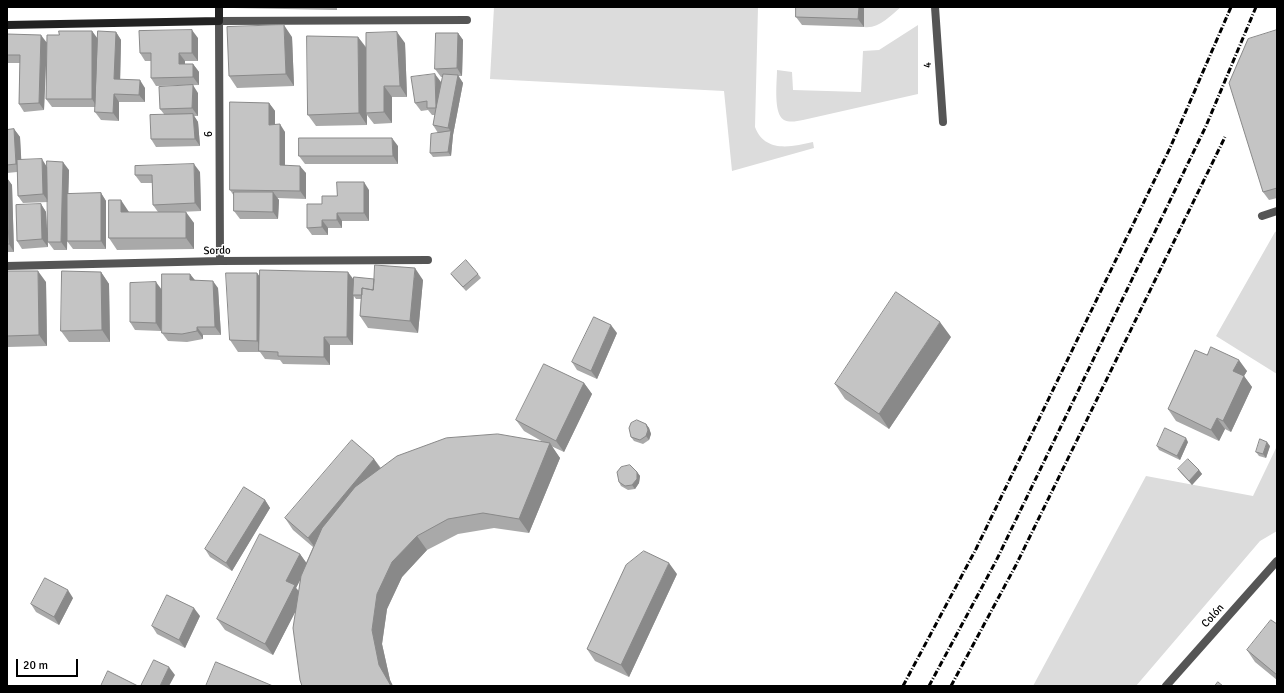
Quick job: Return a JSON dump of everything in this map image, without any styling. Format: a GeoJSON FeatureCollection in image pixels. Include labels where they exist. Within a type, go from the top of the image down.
{"type":"FeatureCollection","features":[{"type":"Feature","properties":{"kind":"street","name":"6"},"geometry":{"type":"LineString","coordinates":[[219,7],[220,261]]}},
{"type":"Feature","properties":{"kind":"street","name":"4"},"geometry":{"type":"LineString","coordinates":[[935,7],[943,122]]}},
{"type":"Feature","properties":{"kind":"street"},"geometry":{"type":"LineString","coordinates":[[7,25],[466,20]]}},
{"type":"Feature","properties":{"kind":"street"},"geometry":{"type":"LineString","coordinates":[[1262,216],[1277,211]]}},
{"type":"Feature","properties":{"kind":"street","name":"Sordo"},"geometry":{"type":"LineString","coordinates":[[7,266],[220,261],[428,260]]}},
{"type":"Feature","properties":{"kind":"street","name":"Colón"},"geometry":{"type":"LineString","coordinates":[[1166,686],[1277,561]]}},
{"type":"Feature","properties":{"kind":"shaded area"},"geometry":{"type":"Polygon","coordinates":[[[494,7],[758,7],[755,127],[759,135],[765,141],[772,144],[788,146],[813,142],[814,148],[732,171],[724,91],[490,79],[494,7]]]}},
{"type":"Feature","properties":{"kind":"shaded area"},"geometry":{"type":"Polygon","coordinates":[[[864,7],[901,7],[879,24],[864,27],[864,7]]]}},
{"type":"Feature","properties":{"kind":"shaded area"},"geometry":{"type":"Polygon","coordinates":[[[918,25],[918,94],[798,121],[786,121],[781,117],[778,111],[776,97],[777,70],[792,72],[793,90],[861,92],[863,51],[879,50],[918,25]]]}},
{"type":"Feature","properties":{"kind":"shaded area"},"geometry":{"type":"Polygon","coordinates":[[[1277,231],[1277,374],[1216,336],[1275,232],[1277,231]]]}},
{"type":"Feature","properties":{"kind":"shaded area"},"geometry":{"type":"Polygon","coordinates":[[[1277,446],[1277,531],[1260,541],[1136,686],[1033,686],[1146,476],[1253,496],[1277,446]]]}},
{"type":"Feature","properties":{"kind":"building"},"geometry":{"type":"Polygon","coordinates":[[[796,7],[859,7],[858,19],[796,17],[796,7]]]}},
{"type":"Feature","properties":{"kind":"building"},"geometry":{"type":"Polygon","coordinates":[[[284,25],[286,74],[229,76],[227,27],[284,25]]]}},
{"type":"Feature","properties":{"kind":"building"},"geometry":{"type":"Polygon","coordinates":[[[192,30],[192,53],[179,53],[179,64],[193,64],[193,77],[151,78],[151,53],[140,53],[139,31],[192,30]]]}},
{"type":"Feature","properties":{"kind":"building"},"geometry":{"type":"Polygon","coordinates":[[[1277,30],[1277,188],[1263,192],[1229,83],[1248,39],[1277,30]]]}},
{"type":"Feature","properties":{"kind":"building"},"geometry":{"type":"Polygon","coordinates":[[[59,31],[92,31],[92,99],[46,99],[47,35],[59,35],[59,31]]]}},
{"type":"Feature","properties":{"kind":"building"},"geometry":{"type":"Polygon","coordinates":[[[98,31],[116,32],[114,79],[140,80],[139,95],[114,94],[113,113],[95,112],[98,31]]]}},
{"type":"Feature","properties":{"kind":"building"},"geometry":{"type":"Polygon","coordinates":[[[397,32],[400,86],[384,86],[384,112],[366,113],[366,33],[397,32]]]}},
{"type":"Feature","properties":{"kind":"building"},"geometry":{"type":"Polygon","coordinates":[[[436,33],[458,33],[457,68],[435,69],[436,33]]]}},
{"type":"Feature","properties":{"kind":"building"},"geometry":{"type":"Polygon","coordinates":[[[7,34],[41,35],[39,103],[19,104],[20,55],[7,55],[7,34]]]}},
{"type":"Feature","properties":{"kind":"building"},"geometry":{"type":"Polygon","coordinates":[[[307,36],[358,37],[359,113],[308,115],[307,36]]]}},
{"type":"Feature","properties":{"kind":"building"},"geometry":{"type":"Polygon","coordinates":[[[435,74],[436,108],[427,108],[427,101],[415,103],[411,77],[435,74]]]}},
{"type":"Feature","properties":{"kind":"building"},"geometry":{"type":"Polygon","coordinates":[[[443,74],[458,75],[448,128],[433,125],[443,74]]]}},
{"type":"Feature","properties":{"kind":"building"},"geometry":{"type":"Polygon","coordinates":[[[193,85],[192,108],[160,109],[159,87],[193,85]]]}},
{"type":"Feature","properties":{"kind":"building"},"geometry":{"type":"Polygon","coordinates":[[[230,102],[269,103],[269,125],[280,124],[280,165],[300,166],[300,191],[230,190],[230,102]]]}},
{"type":"Feature","properties":{"kind":"building"},"geometry":{"type":"Polygon","coordinates":[[[193,114],[195,139],[151,139],[150,115],[193,114]]]}},
{"type":"Feature","properties":{"kind":"building"},"geometry":{"type":"Polygon","coordinates":[[[14,129],[16,164],[7,165],[7,130],[14,129]]]}},
{"type":"Feature","properties":{"kind":"building"},"geometry":{"type":"Polygon","coordinates":[[[451,131],[448,152],[430,153],[431,134],[451,131]]]}},
{"type":"Feature","properties":{"kind":"building"},"geometry":{"type":"Polygon","coordinates":[[[299,138],[392,138],[393,156],[299,156],[299,138]]]}},
{"type":"Feature","properties":{"kind":"building"},"geometry":{"type":"Polygon","coordinates":[[[42,159],[43,194],[18,196],[17,160],[42,159]]]}},
{"type":"Feature","properties":{"kind":"building"},"geometry":{"type":"Polygon","coordinates":[[[47,161],[63,162],[61,242],[48,242],[47,161]]]}},
{"type":"Feature","properties":{"kind":"building"},"geometry":{"type":"Polygon","coordinates":[[[194,164],[195,203],[153,205],[152,175],[135,175],[135,166],[194,164]]]}},
{"type":"Feature","properties":{"kind":"building"},"geometry":{"type":"Polygon","coordinates":[[[337,182],[364,182],[364,213],[337,213],[337,220],[322,220],[322,227],[307,228],[307,204],[322,204],[322,196],[337,196],[337,182]]]}},
{"type":"Feature","properties":{"kind":"building"},"geometry":{"type":"Polygon","coordinates":[[[234,192],[273,192],[273,212],[234,211],[234,192]]]}},
{"type":"Feature","properties":{"kind":"building"},"geometry":{"type":"Polygon","coordinates":[[[101,193],[101,241],[67,241],[67,194],[101,193]]]}},
{"type":"Feature","properties":{"kind":"building"},"geometry":{"type":"Polygon","coordinates":[[[7,197],[9,244],[7,244],[7,197]]]}},
{"type":"Feature","properties":{"kind":"building"},"geometry":{"type":"Polygon","coordinates":[[[109,200],[121,200],[121,212],[186,212],[186,238],[109,238],[109,200]]]}},
{"type":"Feature","properties":{"kind":"building"},"geometry":{"type":"Polygon","coordinates":[[[41,204],[42,239],[17,241],[16,205],[41,204]]]}},
{"type":"Feature","properties":{"kind":"building"},"geometry":{"type":"Polygon","coordinates":[[[466,260],[478,274],[463,287],[451,274],[466,260]]]}},
{"type":"Feature","properties":{"kind":"building"},"geometry":{"type":"Polygon","coordinates":[[[375,265],[415,268],[410,321],[360,316],[362,288],[373,290],[375,265]]]}},
{"type":"Feature","properties":{"kind":"building"},"geometry":{"type":"Polygon","coordinates":[[[260,270],[348,272],[347,337],[324,337],[324,357],[278,356],[278,352],[259,351],[260,270]]]}},
{"type":"Feature","properties":{"kind":"building"},"geometry":{"type":"Polygon","coordinates":[[[7,271],[38,271],[39,335],[7,336],[7,271]]]}},
{"type":"Feature","properties":{"kind":"building"},"geometry":{"type":"Polygon","coordinates":[[[62,271],[101,272],[102,330],[61,331],[62,271]]]}},
{"type":"Feature","properties":{"kind":"building"},"geometry":{"type":"Polygon","coordinates":[[[226,273],[257,273],[257,341],[230,340],[226,273]]]}},
{"type":"Feature","properties":{"kind":"building"},"geometry":{"type":"Polygon","coordinates":[[[162,274],[190,274],[190,280],[213,281],[215,327],[197,327],[197,331],[182,334],[162,333],[162,274]]]}},
{"type":"Feature","properties":{"kind":"building"},"geometry":{"type":"Polygon","coordinates":[[[354,277],[374,279],[373,290],[362,288],[362,295],[353,295],[354,277]]]}},
{"type":"Feature","properties":{"kind":"building"},"geometry":{"type":"Polygon","coordinates":[[[156,282],[156,323],[130,322],[130,283],[156,282]]]}},
{"type":"Feature","properties":{"kind":"building"},"geometry":{"type":"Polygon","coordinates":[[[896,292],[940,322],[879,414],[835,384],[896,292]]]}},
{"type":"Feature","properties":{"kind":"building"},"geometry":{"type":"Polygon","coordinates":[[[594,317],[611,325],[591,371],[572,362],[594,317]]]}},
{"type":"Feature","properties":{"kind":"building"},"geometry":{"type":"Polygon","coordinates":[[[1211,347],[1239,360],[1233,371],[1244,376],[1223,421],[1217,418],[1211,430],[1168,409],[1195,350],[1207,355],[1211,347]]]}},
{"type":"Feature","properties":{"kind":"building"},"geometry":{"type":"Polygon","coordinates":[[[544,364],[584,383],[556,441],[516,420],[544,364]]]}},
{"type":"Feature","properties":{"kind":"building"},"geometry":{"type":"Polygon","coordinates":[[[637,420],[646,424],[648,430],[646,436],[640,440],[631,437],[629,428],[631,423],[637,420]]]}},
{"type":"Feature","properties":{"kind":"building"},"geometry":{"type":"Polygon","coordinates":[[[1165,428],[1186,438],[1177,456],[1157,446],[1165,428]]]}},
{"type":"Feature","properties":{"kind":"building"},"geometry":{"type":"Polygon","coordinates":[[[498,434],[550,443],[519,519],[483,513],[448,519],[417,536],[392,562],[377,594],[372,630],[379,665],[391,686],[302,686],[293,628],[301,576],[322,528],[355,487],[397,456],[446,438],[498,434]]]}},
{"type":"Feature","properties":{"kind":"building"},"geometry":{"type":"Polygon","coordinates":[[[1260,439],[1267,442],[1263,454],[1256,452],[1260,439]]]}},
{"type":"Feature","properties":{"kind":"building"},"geometry":{"type":"Polygon","coordinates":[[[352,440],[374,459],[308,538],[285,518],[352,440]]]}},
{"type":"Feature","properties":{"kind":"building"},"geometry":{"type":"Polygon","coordinates":[[[1188,459],[1199,470],[1189,481],[1178,469],[1188,459]]]}},
{"type":"Feature","properties":{"kind":"building"},"geometry":{"type":"Polygon","coordinates":[[[630,465],[637,472],[637,479],[632,485],[625,486],[619,482],[617,472],[621,467],[630,465]]]}},
{"type":"Feature","properties":{"kind":"building"},"geometry":{"type":"Polygon","coordinates":[[[244,487],[265,500],[226,563],[205,549],[244,487]]]}},
{"type":"Feature","properties":{"kind":"building"},"geometry":{"type":"Polygon","coordinates":[[[260,534],[300,554],[286,581],[295,585],[265,644],[217,619],[260,534]]]}},
{"type":"Feature","properties":{"kind":"building"},"geometry":{"type":"Polygon","coordinates":[[[644,551],[669,563],[621,665],[587,649],[626,565],[644,551]]]}},
{"type":"Feature","properties":{"kind":"building"},"geometry":{"type":"Polygon","coordinates":[[[45,578],[68,590],[54,617],[31,604],[45,578]]]}},
{"type":"Feature","properties":{"kind":"building"},"geometry":{"type":"Polygon","coordinates":[[[167,595],[194,608],[179,640],[152,626],[167,595]]]}},
{"type":"Feature","properties":{"kind":"building"},"geometry":{"type":"Polygon","coordinates":[[[1271,620],[1277,624],[1277,675],[1247,650],[1271,620]]]}},
{"type":"Feature","properties":{"kind":"building"},"geometry":{"type":"Polygon","coordinates":[[[154,660],[169,667],[160,686],[141,686],[154,660]]]}},
{"type":"Feature","properties":{"kind":"building"},"geometry":{"type":"Polygon","coordinates":[[[216,662],[273,686],[206,686],[216,662]]]}},
{"type":"Feature","properties":{"kind":"building"},"geometry":{"type":"Polygon","coordinates":[[[108,671],[138,686],[101,686],[108,671]]]}},
{"type":"Feature","properties":{"kind":"building"},"geometry":{"type":"Polygon","coordinates":[[[1218,682],[1223,686],[1215,686],[1218,682]]]}},
{"type":"Feature","properties":{"kind":"railway"},"geometry":{"type":"LineString","coordinates":[[903,686],[976,549],[1170,148],[1231,7]]}},
{"type":"Feature","properties":{"kind":"railway"},"geometry":{"type":"LineString","coordinates":[[929,686],[996,561],[1206,126],[1256,7]]}},
{"type":"Feature","properties":{"kind":"railway"},"geometry":{"type":"LineString","coordinates":[[951,686],[1016,565],[1225,137]]}}]}
